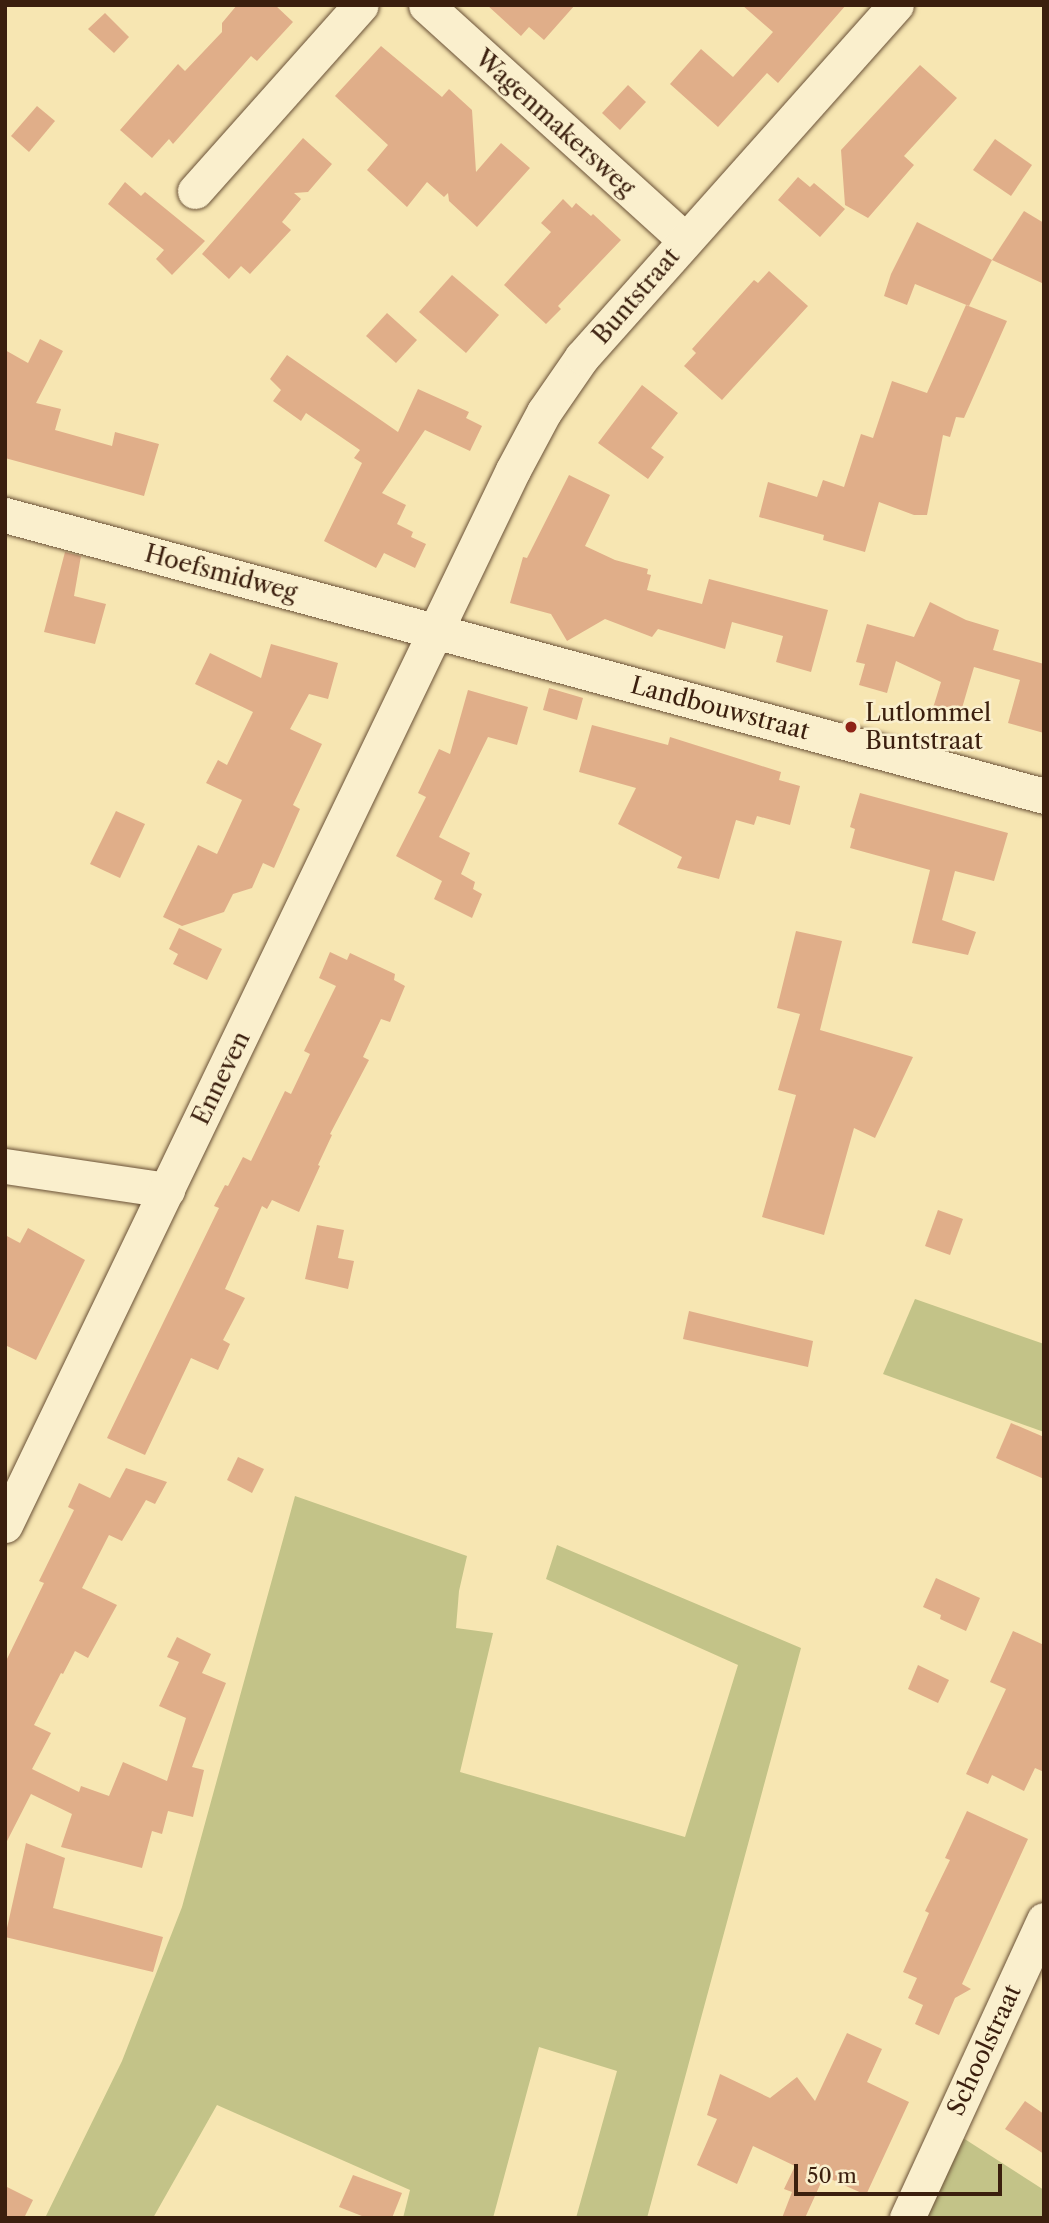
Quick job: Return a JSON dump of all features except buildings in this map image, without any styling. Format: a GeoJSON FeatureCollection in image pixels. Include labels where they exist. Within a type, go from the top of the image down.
{"type":"FeatureCollection","features":[{"type":"Feature","properties":{"kind":"street"},"geometry":{"type":"LineString","coordinates":[[195,191],[361,5]]}},
{"type":"Feature","properties":{"kind":"street","name":"Wagenmakersweg"},"geometry":{"type":"LineString","coordinates":[[426,5],[685,240]]}},
{"type":"Feature","properties":{"kind":"street","name":"Buntstraat"},"geometry":{"type":"LineString","coordinates":[[437,630],[513,470],[544,412],[582,357],[896,5]]}},
{"type":"Feature","properties":{"kind":"street","name":"Hoefsmidweg"},"geometry":{"type":"LineString","coordinates":[[5,515],[437,630]]}},
{"type":"Feature","properties":{"kind":"street","name":"Landbouwstraat"},"geometry":{"type":"LineString","coordinates":[[437,630],[1044,796]]}},
{"type":"Feature","properties":{"kind":"street","name":"Enneven"},"geometry":{"type":"LineString","coordinates":[[5,1525],[437,630]]}},
{"type":"Feature","properties":{"kind":"street"},"geometry":{"type":"LineString","coordinates":[[5,1166],[167,1189]]}},
{"type":"Feature","properties":{"kind":"street","name":"Schoolstraat"},"geometry":{"type":"LineString","coordinates":[[906,2218],[1044,1920]]}},
{"type":"Feature","properties":{"kind":"green space"},"geometry":{"type":"Polygon","coordinates":[[[915,1299],[1044,1344],[1044,1432],[883,1374],[915,1299]]]}},
{"type":"Feature","properties":{"kind":"green space"},"geometry":{"type":"Polygon","coordinates":[[[295,1496],[467,1556],[459,1591],[456,1628],[493,1633],[460,1772],[685,1837],[738,1665],[546,1579],[557,1545],[801,1648],[647,2218],[576,2218],[617,2071],[539,2047],[493,2218],[403,2218],[410,2190],[217,2105],[153,2218],[45,2218],[122,2061],[182,1907],[295,1496]]]}},
{"type":"Feature","properties":{"kind":"green space"},"geometry":{"type":"Polygon","coordinates":[[[960,2136],[1044,2190],[1044,2218],[923,2218],[960,2136]]]}},
{"type":"Feature","properties":{"kind":"place","name":"Lutlommel Buntstraat"},"geometry":{"type":"Point","coordinates":[851,727]}}]}
